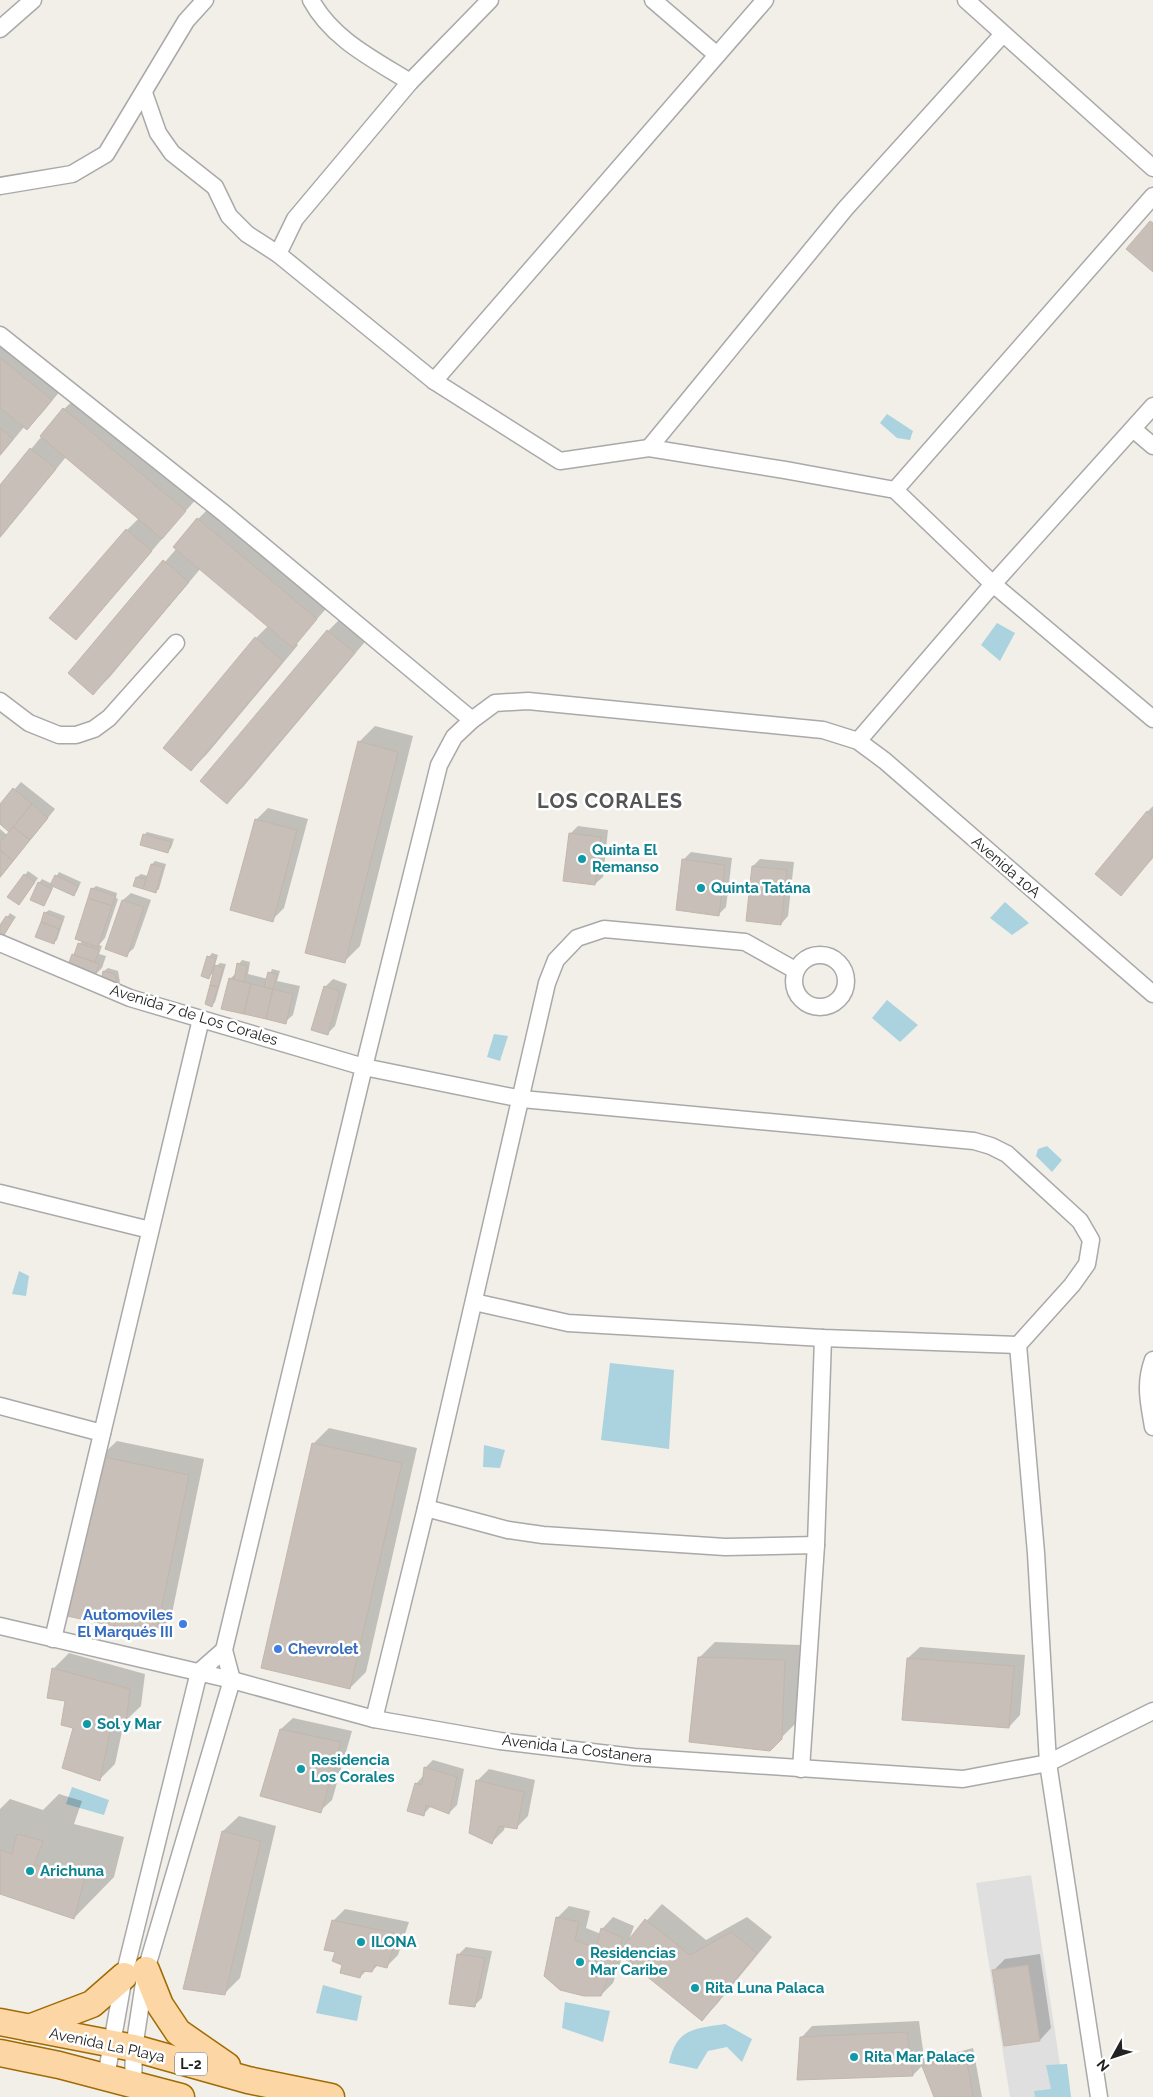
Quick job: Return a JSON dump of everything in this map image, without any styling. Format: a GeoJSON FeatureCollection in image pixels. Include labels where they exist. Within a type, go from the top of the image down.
{"type":"FeatureCollection","features":[{"type":"Feature","properties":{"kind":"main road"},"geometry":{"type":"LineString","coordinates":[[28,2029],[92,2004],[135,1973],[178,2032],[248,2080]]}},
{"type":"Feature","properties":{"kind":"main road","name":"Avenida La Playa"},"geometry":{"type":"LineString","coordinates":[[0,2022],[28,2029],[123,2046],[248,2080],[331,2097]]}},
{"type":"Feature","properties":{"kind":"main road","name":"Avenida La Playa"},"geometry":{"type":"LineString","coordinates":[[0,2053],[59,2065],[181,2097]]}},
{"type":"Feature","properties":{"kind":"street"},"geometry":{"type":"LineString","coordinates":[[0,29],[33,0]]}},
{"type":"Feature","properties":{"kind":"street"},"geometry":{"type":"LineString","coordinates":[[0,186],[72,174],[106,154],[186,21],[205,0]]}},
{"type":"Feature","properties":{"kind":"street"},"geometry":{"type":"LineString","coordinates":[[310,0],[318,14],[337,35],[410,82]]}},
{"type":"Feature","properties":{"kind":"street"},"geometry":{"type":"LineString","coordinates":[[278,254],[295,219],[410,82],[490,0]]}},
{"type":"Feature","properties":{"kind":"street"},"geometry":{"type":"LineString","coordinates":[[653,0],[717,55]]}},
{"type":"Feature","properties":{"kind":"street"},"geometry":{"type":"LineString","coordinates":[[434,381],[765,0]]}},
{"type":"Feature","properties":{"kind":"street"},"geometry":{"type":"LineString","coordinates":[[966,0],[1153,168]]}},
{"type":"Feature","properties":{"kind":"street"},"geometry":{"type":"LineString","coordinates":[[649,448],[845,209],[1003,34]]}},
{"type":"Feature","properties":{"kind":"street"},"geometry":{"type":"LineString","coordinates":[[144,93],[158,133],[172,153],[215,187],[229,216],[247,234],[278,254],[434,381],[560,461],[649,448],[895,490],[993,584],[1153,719]]}},
{"type":"Feature","properties":{"kind":"street"},"geometry":{"type":"LineString","coordinates":[[895,490],[1153,196]]}},
{"type":"Feature","properties":{"kind":"street"},"geometry":{"type":"LineString","coordinates":[[0,334],[225,514],[472,720]]}},
{"type":"Feature","properties":{"kind":"street"},"geometry":{"type":"LineString","coordinates":[[858,741],[993,584],[1153,406]]}},
{"type":"Feature","properties":{"kind":"street"},"geometry":{"type":"LineString","coordinates":[[1133,429],[1153,446]]}},
{"type":"Feature","properties":{"kind":"street"},"geometry":{"type":"LineString","coordinates":[[0,701],[29,723],[59,735],[76,735],[94,729],[109,718],[176,643]]}},
{"type":"Feature","properties":{"kind":"street","name":"Avenida 10A"},"geometry":{"type":"LineString","coordinates":[[224,1650],[364,1067],[439,765],[454,737],[472,720],[495,703],[528,701],[823,730],[858,741],[886,761],[1153,994]]}},
{"type":"Feature","properties":{"kind":"street"},"geometry":{"type":"LineString","coordinates":[[374,1719],[426,1508],[522,1099],[547,983],[556,960],[577,938],[604,929],[745,942],[795,970]]}},
{"type":"Feature","properties":{"kind":"street","name":"Avenida 7 de Los Corales"},"geometry":{"type":"LineString","coordinates":[[0,943],[130,998],[364,1067],[522,1099],[964,1140],[991,1146],[1007,1154],[1080,1221],[1091,1240],[1087,1264],[1072,1285],[1018,1345]]}},
{"type":"Feature","properties":{"kind":"street"},"geometry":{"type":"LineString","coordinates":[[52,1639],[201,1019]]}},
{"type":"Feature","properties":{"kind":"street"},"geometry":{"type":"LineString","coordinates":[[0,1192],[150,1230]]}},
{"type":"Feature","properties":{"kind":"street"},"geometry":{"type":"LineString","coordinates":[[474,1302],[568,1323],[823,1338],[1018,1345],[1036,1553],[1048,1763],[1098,2097]]}},
{"type":"Feature","properties":{"kind":"street"},"geometry":{"type":"LineString","coordinates":[[801,1769],[816,1545],[823,1338]]}},
{"type":"Feature","properties":{"kind":"street"},"geometry":{"type":"LineString","coordinates":[[1153,1360],[1148,1398],[1153,1427]]}},
{"type":"Feature","properties":{"kind":"street"},"geometry":{"type":"LineString","coordinates":[[0,1406],[102,1433]]}},
{"type":"Feature","properties":{"kind":"street"},"geometry":{"type":"LineString","coordinates":[[426,1508],[508,1530],[543,1535],[725,1546],[816,1545]]}},
{"type":"Feature","properties":{"kind":"street","name":"Avenida La Costanera"},"geometry":{"type":"LineString","coordinates":[[0,1626],[232,1680],[374,1719],[500,1740],[634,1757],[963,1779],[1048,1763],[1153,1710]]}},
{"type":"Feature","properties":{"kind":"street"},"geometry":{"type":"LineString","coordinates":[[106,2077],[123,2046],[135,1973],[198,1672],[224,1650],[232,1680],[135,1973],[123,2046],[133,2084]]}},
{"type":"Feature","properties":{"kind":"shaded area"},"geometry":{"type":"Polygon","coordinates":[[[1031,1875],[1065,2097],[1010,2097],[976,1883],[1031,1875]]]}},
{"type":"Feature","properties":{"kind":"water"},"geometry":{"type":"Polygon","coordinates":[[[887,414],[913,431],[910,440],[897,438],[880,423],[887,414]]]}},
{"type":"Feature","properties":{"kind":"water"},"geometry":{"type":"Polygon","coordinates":[[[997,623],[1015,633],[1000,661],[981,645],[997,623]]]}},
{"type":"Feature","properties":{"kind":"water"},"geometry":{"type":"Polygon","coordinates":[[[1005,902],[1029,923],[1012,935],[990,918],[1005,902]]]}},
{"type":"Feature","properties":{"kind":"water"},"geometry":{"type":"Polygon","coordinates":[[[887,1000],[918,1025],[900,1042],[872,1018],[887,1000]]]}},
{"type":"Feature","properties":{"kind":"water"},"geometry":{"type":"Polygon","coordinates":[[[494,1034],[508,1036],[500,1061],[487,1057],[494,1034]]]}},
{"type":"Feature","properties":{"kind":"water"},"geometry":{"type":"Polygon","coordinates":[[[1047,1146],[1062,1160],[1052,1172],[1036,1156],[1038,1149],[1047,1146]]]}},
{"type":"Feature","properties":{"kind":"water"},"geometry":{"type":"Polygon","coordinates":[[[19,1271],[29,1276],[26,1296],[12,1294],[19,1271]]]}},
{"type":"Feature","properties":{"kind":"water"},"geometry":{"type":"Polygon","coordinates":[[[610,1363],[674,1370],[669,1449],[601,1440],[610,1363]]]}},
{"type":"Feature","properties":{"kind":"water"},"geometry":{"type":"Polygon","coordinates":[[[484,1445],[505,1450],[500,1468],[483,1467],[484,1445]]]}},
{"type":"Feature","properties":{"kind":"water"},"geometry":{"type":"Polygon","coordinates":[[[72,1787],[109,1800],[104,1815],[66,1804],[72,1787]]]}},
{"type":"Feature","properties":{"kind":"water"},"geometry":{"type":"Polygon","coordinates":[[[323,1985],[362,1996],[357,2021],[316,2013],[323,1985]]]}},
{"type":"Feature","properties":{"kind":"water"},"geometry":{"type":"Polygon","coordinates":[[[565,2002],[610,2011],[603,2042],[562,2028],[565,2002]]]}},
{"type":"Feature","properties":{"kind":"water"},"geometry":{"type":"Polygon","coordinates":[[[725,2024],[752,2039],[742,2062],[727,2047],[708,2051],[697,2069],[669,2063],[672,2051],[688,2032],[704,2027],[725,2024]]]}},
{"type":"Feature","properties":{"kind":"water"},"geometry":{"type":"Polygon","coordinates":[[[1067,2064],[1071,2097],[1035,2097],[1034,2091],[1051,2089],[1046,2065],[1067,2064]]]}},
{"type":"Feature","properties":{"kind":"building"},"geometry":{"type":"Polygon","coordinates":[[[1150,221],[1153,223],[1153,272],[1126,249],[1150,221]]]}},
{"type":"Feature","properties":{"kind":"building"},"geometry":{"type":"Polygon","coordinates":[[[0,358],[52,400],[27,430],[0,408],[0,358]]]}},
{"type":"Feature","properties":{"kind":"building"},"geometry":{"type":"Polygon","coordinates":[[[63,408],[186,511],[162,539],[40,436],[63,408]]]}},
{"type":"Feature","properties":{"kind":"building"},"geometry":{"type":"Polygon","coordinates":[[[0,428],[13,439],[0,455],[0,428]]]}},
{"type":"Feature","properties":{"kind":"building"},"geometry":{"type":"Polygon","coordinates":[[[30,448],[56,469],[0,537],[0,485],[30,448]]]}},
{"type":"Feature","properties":{"kind":"building"},"geometry":{"type":"Polygon","coordinates":[[[197,518],[317,619],[293,648],[173,547],[197,518]]]}},
{"type":"Feature","properties":{"kind":"building"},"geometry":{"type":"Polygon","coordinates":[[[126,529],[152,551],[76,640],[49,618],[126,529]]]}},
{"type":"Feature","properties":{"kind":"building"},"geometry":{"type":"Polygon","coordinates":[[[163,560],[189,582],[93,695],[68,673],[163,560]]]}},
{"type":"Feature","properties":{"kind":"building"},"geometry":{"type":"Polygon","coordinates":[[[327,630],[355,653],[227,804],[200,781],[327,630]]]}},
{"type":"Feature","properties":{"kind":"building"},"geometry":{"type":"Polygon","coordinates":[[[255,637],[283,661],[191,771],[163,748],[255,637]]]}},
{"type":"Feature","properties":{"kind":"building"},"geometry":{"type":"Polygon","coordinates":[[[358,741],[398,752],[345,963],[305,953],[358,741]]]}},
{"type":"Feature","properties":{"kind":"building"},"geometry":{"type":"Polygon","coordinates":[[[13,788],[32,804],[9,832],[0,824],[0,804],[13,788]]]}},
{"type":"Feature","properties":{"kind":"building"},"geometry":{"type":"Polygon","coordinates":[[[32,804],[48,818],[30,840],[13,827],[32,804]]]}},
{"type":"Feature","properties":{"kind":"building"},"geometry":{"type":"Polygon","coordinates":[[[1147,811],[1153,817],[1153,857],[1121,896],[1095,874],[1147,811]]]}},
{"type":"Feature","properties":{"kind":"building"},"geometry":{"type":"Polygon","coordinates":[[[255,819],[297,830],[273,922],[230,910],[255,819]]]}},
{"type":"Feature","properties":{"kind":"building"},"geometry":{"type":"Polygon","coordinates":[[[13,827],[30,840],[13,861],[0,850],[0,842],[13,827]]]}},
{"type":"Feature","properties":{"kind":"building","name":"Quinta El Remanso"},"geometry":{"type":"Polygon","coordinates":[[[569,833],[601,837],[595,885],[563,881],[569,833]]]}},
{"type":"Feature","properties":{"kind":"building"},"geometry":{"type":"Polygon","coordinates":[[[143,834],[171,842],[168,853],[140,845],[143,834]]]}},
{"type":"Feature","properties":{"kind":"building"},"geometry":{"type":"Polygon","coordinates":[[[0,850],[13,861],[0,877],[0,850]]]}},
{"type":"Feature","properties":{"kind":"building","name":"Quinta Tatána"},"geometry":{"type":"Polygon","coordinates":[[[682,859],[725,865],[719,916],[676,910],[682,859]]]}},
{"type":"Feature","properties":{"kind":"building"},"geometry":{"type":"Polygon","coordinates":[[[151,864],[163,867],[156,893],[143,889],[151,864]]]}},
{"type":"Feature","properties":{"kind":"building"},"geometry":{"type":"Polygon","coordinates":[[[752,866],[787,870],[781,925],[746,921],[752,866]]]}},
{"type":"Feature","properties":{"kind":"building"},"geometry":{"type":"Polygon","coordinates":[[[24,874],[35,882],[19,905],[7,897],[24,874]]]}},
{"type":"Feature","properties":{"kind":"building"},"geometry":{"type":"Polygon","coordinates":[[[55,875],[78,886],[74,896],[50,885],[55,875]]]}},
{"type":"Feature","properties":{"kind":"building"},"geometry":{"type":"Polygon","coordinates":[[[136,877],[146,879],[143,889],[133,886],[136,877]]]}},
{"type":"Feature","properties":{"kind":"building"},"geometry":{"type":"Polygon","coordinates":[[[38,882],[52,889],[44,906],[30,900],[38,882]]]}},
{"type":"Feature","properties":{"kind":"building"},"geometry":{"type":"Polygon","coordinates":[[[91,888],[115,896],[112,906],[88,898],[91,888]]]}},
{"type":"Feature","properties":{"kind":"building"},"geometry":{"type":"Polygon","coordinates":[[[88,898],[112,906],[98,947],[75,939],[88,898]]]}},
{"type":"Feature","properties":{"kind":"building"},"geometry":{"type":"Polygon","coordinates":[[[122,900],[144,907],[127,957],[105,949],[122,900]]]}},
{"type":"Feature","properties":{"kind":"building"},"geometry":{"type":"Polygon","coordinates":[[[44,912],[63,920],[59,929],[41,922],[44,912]]]}},
{"type":"Feature","properties":{"kind":"building"},"geometry":{"type":"Polygon","coordinates":[[[6,916],[13,920],[3,937],[0,935],[0,925],[6,916]]]}},
{"type":"Feature","properties":{"kind":"building"},"geometry":{"type":"Polygon","coordinates":[[[41,922],[59,929],[54,944],[35,937],[41,922]]]}},
{"type":"Feature","properties":{"kind":"building"},"geometry":{"type":"Polygon","coordinates":[[[78,943],[99,950],[95,962],[74,955],[78,943]]]}},
{"type":"Feature","properties":{"kind":"building"},"geometry":{"type":"Polygon","coordinates":[[[72,954],[99,964],[94,978],[67,968],[72,954]]]}},
{"type":"Feature","properties":{"kind":"building"},"geometry":{"type":"Polygon","coordinates":[[[207,956],[216,959],[209,979],[201,976],[207,956]]]}},
{"type":"Feature","properties":{"kind":"building"},"geometry":{"type":"Polygon","coordinates":[[[237,963],[247,966],[244,982],[234,980],[237,963]]]}},
{"type":"Feature","properties":{"kind":"building"},"geometry":{"type":"Polygon","coordinates":[[[215,965],[223,968],[218,987],[210,985],[215,965]]]}},
{"type":"Feature","properties":{"kind":"building"},"geometry":{"type":"Polygon","coordinates":[[[103,971],[115,974],[118,986],[101,981],[103,971]]]}},
{"type":"Feature","properties":{"kind":"building"},"geometry":{"type":"Polygon","coordinates":[[[268,972],[277,974],[273,989],[264,987],[268,972]]]}},
{"type":"Feature","properties":{"kind":"building"},"geometry":{"type":"Polygon","coordinates":[[[229,978],[251,984],[244,1014],[221,1009],[229,978]]]}},
{"type":"Feature","properties":{"kind":"building"},"geometry":{"type":"Polygon","coordinates":[[[251,984],[273,989],[266,1019],[244,1014],[251,984]]]}},
{"type":"Feature","properties":{"kind":"building"},"geometry":{"type":"Polygon","coordinates":[[[210,985],[218,987],[212,1007],[205,1004],[210,985]]]}},
{"type":"Feature","properties":{"kind":"building"},"geometry":{"type":"Polygon","coordinates":[[[324,986],[340,991],[328,1035],[311,1030],[324,986]]]}},
{"type":"Feature","properties":{"kind":"building"},"geometry":{"type":"Polygon","coordinates":[[[273,989],[293,994],[286,1024],[266,1019],[273,989]]]}},
{"type":"Feature","properties":{"kind":"building"},"geometry":{"type":"Polygon","coordinates":[[[312,1443],[402,1463],[350,1689],[261,1668],[312,1443]]]}},
{"type":"Feature","properties":{"kind":"building"},"geometry":{"type":"Polygon","coordinates":[[[100,1456],[189,1475],[156,1635],[67,1616],[100,1456]]]}},
{"type":"Feature","properties":{"kind":"building"},"geometry":{"type":"Polygon","coordinates":[[[698,1657],[785,1660],[782,1739],[770,1751],[689,1742],[698,1657]]]}},
{"type":"Feature","properties":{"kind":"building"},"geometry":{"type":"Polygon","coordinates":[[[907,1658],[1014,1666],[1009,1728],[902,1720],[907,1658]]]}},
{"type":"Feature","properties":{"kind":"building","name":"Sol y Mar"},"geometry":{"type":"Polygon","coordinates":[[[52,1668],[130,1689],[126,1723],[112,1722],[100,1781],[62,1768],[73,1728],[61,1725],[65,1701],[47,1698],[52,1668]]]}},
{"type":"Feature","properties":{"kind":"building","name":"Residencia Los Corales"},"geometry":{"type":"Polygon","coordinates":[[[280,1729],[341,1742],[321,1813],[260,1796],[280,1729]]]}},
{"type":"Feature","properties":{"kind":"building"},"geometry":{"type":"Polygon","coordinates":[[[424,1767],[457,1777],[449,1814],[426,1805],[424,1816],[407,1811],[415,1783],[422,1785],[424,1767]]]}},
{"type":"Feature","properties":{"kind":"building"},"geometry":{"type":"Polygon","coordinates":[[[476,1780],[524,1792],[517,1829],[499,1826],[492,1844],[469,1833],[476,1780]]]}},
{"type":"Feature","properties":{"kind":"building"},"geometry":{"type":"Polygon","coordinates":[[[222,1831],[261,1841],[225,1995],[183,1989],[222,1831]]]}},
{"type":"Feature","properties":{"kind":"building","name":"Arichuna"},"geometry":{"type":"Polygon","coordinates":[[[17,1834],[43,1841],[34,1865],[85,1877],[74,1919],[0,1894],[0,1850],[12,1854],[17,1834]]]}},
{"type":"Feature","properties":{"kind":"building","name":"Residencias Mar Caribe"},"geometry":{"type":"Polygon","coordinates":[[[556,1917],[579,1922],[575,1940],[596,1948],[601,1928],[623,1938],[601,1996],[584,1996],[560,1990],[544,1976],[556,1917]]]}},
{"type":"Feature","properties":{"kind":"building","name":"Rita Luna Palaca"},"geometry":{"type":"Polygon","coordinates":[[[645,1919],[690,1955],[731,1932],[757,1953],[702,2021],[618,1953],[645,1919]]]}},
{"type":"Feature","properties":{"kind":"building","name":"ILONA"},"geometry":{"type":"Polygon","coordinates":[[[332,1920],[398,1934],[387,1968],[375,1965],[372,1972],[362,1971],[360,1978],[340,1973],[342,1965],[332,1961],[335,1952],[324,1950],[332,1920]]]}},
{"type":"Feature","properties":{"kind":"building"},"geometry":{"type":"Polygon","coordinates":[[[457,1954],[485,1958],[475,2007],[449,2004],[457,1954]]]}},
{"type":"Feature","properties":{"kind":"building"},"geometry":{"type":"Polygon","coordinates":[[[1028,1965],[1040,2041],[1004,2046],[992,1970],[1028,1965]]]}},
{"type":"Feature","properties":{"kind":"building","name":"Rita Mar Palace"},"geometry":{"type":"Polygon","coordinates":[[[907,2032],[913,2076],[797,2080],[800,2037],[907,2032]]]}},
{"type":"Feature","properties":{"kind":"building"},"geometry":{"type":"Polygon","coordinates":[[[966,2055],[973,2097],[934,2097],[922,2066],[966,2055]]]}},
{"type":"Feature","properties":{"kind":"place","name":"Quinta El Remanso"},"geometry":{"type":"Point","coordinates":[582,859]}},
{"type":"Feature","properties":{"kind":"place","name":"Quinta Tatána"},"geometry":{"type":"Point","coordinates":[701,888]}},
{"type":"Feature","properties":{"kind":"place","name":"Automoviles El Marqués III"},"geometry":{"type":"Point","coordinates":[183,1624]}},
{"type":"Feature","properties":{"kind":"place","name":"Chevrolet"},"geometry":{"type":"Point","coordinates":[278,1649]}},
{"type":"Feature","properties":{"kind":"place","name":"Sol y Mar"},"geometry":{"type":"Point","coordinates":[87,1724]}},
{"type":"Feature","properties":{"kind":"place","name":"Residencia Los Corales"},"geometry":{"type":"Point","coordinates":[301,1769]}},
{"type":"Feature","properties":{"kind":"place","name":"Arichuna"},"geometry":{"type":"Point","coordinates":[30,1871]}},
{"type":"Feature","properties":{"kind":"place","name":"ILONA"},"geometry":{"type":"Point","coordinates":[361,1942]}},
{"type":"Feature","properties":{"kind":"place","name":"Residencias Mar Caribe"},"geometry":{"type":"Point","coordinates":[580,1962]}},
{"type":"Feature","properties":{"kind":"place","name":"Rita Luna Palaca"},"geometry":{"type":"Point","coordinates":[695,1988]}},
{"type":"Feature","properties":{"kind":"place","name":"Rita Mar Palace"},"geometry":{"type":"Point","coordinates":[854,2057]}},
{"type":"Feature","properties":{"kind":"district","name":"LOS CORALES"},"geometry":{"type":"Point","coordinates":[610,801]}}]}
